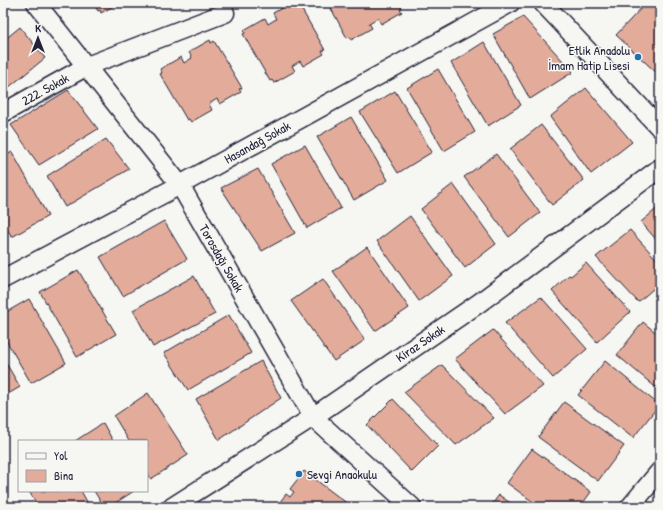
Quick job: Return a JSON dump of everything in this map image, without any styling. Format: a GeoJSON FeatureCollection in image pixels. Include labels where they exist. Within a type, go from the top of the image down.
{"type":"FeatureCollection","features":[{"type":"Feature","properties":{"kind":"street","name":"Torosdağı Sokak"},"geometry":{"type":"LineString","coordinates":[[36,3],[180,184],[313,417],[412,507]]}},
{"type":"Feature","properties":{"kind":"street","name":"Hasandağ Sokak"},"geometry":{"type":"LineString","coordinates":[[3,279],[510,3]]}},
{"type":"Feature","properties":{"kind":"street"},"geometry":{"type":"LineString","coordinates":[[543,3],[660,128]]}},
{"type":"Feature","properties":{"kind":"street","name":"222. Sokak"},"geometry":{"type":"LineString","coordinates":[[3,113],[87,66],[224,13]]}},
{"type":"Feature","properties":{"kind":"street","name":"Kiraz Sokak"},"geometry":{"type":"LineString","coordinates":[[172,507],[313,417],[479,303],[660,168]]}},
{"type":"Feature","properties":{"kind":"street"},"geometry":{"type":"LineString","coordinates":[[630,507],[660,471]]}},
{"type":"Feature","properties":{"kind":"building"},"geometry":{"type":"Polygon","coordinates":[[[93,3],[119,3],[101,13],[93,3]]]}},
{"type":"Feature","properties":{"kind":"building"},"geometry":{"type":"Polygon","coordinates":[[[291,3],[295,3],[296,5],[298,3],[325,50],[322,51],[324,54],[303,66],[300,61],[292,66],[295,71],[274,83],[272,80],[270,81],[243,34],[245,33],[244,30],[265,18],[268,24],[276,19],[273,13],[291,3]]]}},
{"type":"Feature","properties":{"kind":"building"},"geometry":{"type":"Polygon","coordinates":[[[328,3],[399,3],[402,8],[400,9],[402,12],[381,24],[378,18],[369,23],[372,28],[351,40],[350,37],[347,38],[328,3]]]}},
{"type":"Feature","properties":{"kind":"building"},"geometry":{"type":"Polygon","coordinates":[[[646,3],[660,3],[660,76],[616,35],[646,3]]]}},
{"type":"Feature","properties":{"kind":"building"},"geometry":{"type":"Polygon","coordinates":[[[523,17],[573,72],[530,99],[493,34],[523,17]]]}},
{"type":"Feature","properties":{"kind":"building"},"geometry":{"type":"Polygon","coordinates":[[[20,27],[45,58],[3,92],[3,41],[20,27]]]}},
{"type":"Feature","properties":{"kind":"building"},"geometry":{"type":"Polygon","coordinates":[[[210,40],[211,43],[214,41],[242,88],[239,89],[241,92],[220,104],[217,99],[209,104],[212,110],[191,122],[189,119],[187,120],[160,74],[162,73],[160,69],[181,57],[184,63],[192,58],[189,52],[210,40]]]}},
{"type":"Feature","properties":{"kind":"building"},"geometry":{"type":"Polygon","coordinates":[[[484,42],[521,105],[488,126],[451,63],[484,42]]]}},
{"type":"Feature","properties":{"kind":"building"},"geometry":{"type":"Polygon","coordinates":[[[438,69],[475,132],[444,151],[407,88],[438,69]]]}},
{"type":"Feature","properties":{"kind":"building"},"geometry":{"type":"Polygon","coordinates":[[[586,88],[632,142],[591,174],[550,117],[586,88]]]}},
{"type":"Feature","properties":{"kind":"building"},"geometry":{"type":"Polygon","coordinates":[[[68,90],[98,129],[39,165],[11,125],[68,90]]]}},
{"type":"Feature","properties":{"kind":"building"},"geometry":{"type":"Polygon","coordinates":[[[395,91],[432,152],[398,173],[360,112],[395,91]]]}},
{"type":"Feature","properties":{"kind":"building"},"geometry":{"type":"Polygon","coordinates":[[[351,117],[388,180],[354,200],[317,137],[351,117]]]}},
{"type":"Feature","properties":{"kind":"building"},"geometry":{"type":"Polygon","coordinates":[[[541,125],[584,180],[552,205],[510,149],[541,125]]]}},
{"type":"Feature","properties":{"kind":"building"},"geometry":{"type":"Polygon","coordinates":[[[106,139],[129,169],[65,207],[47,176],[106,139]]]}},
{"type":"Feature","properties":{"kind":"building"},"geometry":{"type":"Polygon","coordinates":[[[305,145],[341,208],[307,228],[271,164],[305,145]]]}},
{"type":"Feature","properties":{"kind":"building"},"geometry":{"type":"Polygon","coordinates":[[[12,152],[48,216],[12,237],[3,222],[3,157],[12,152]]]}},
{"type":"Feature","properties":{"kind":"building"},"geometry":{"type":"Polygon","coordinates":[[[496,154],[540,213],[509,237],[464,177],[496,154]]]}},
{"type":"Feature","properties":{"kind":"building"},"geometry":{"type":"Polygon","coordinates":[[[258,169],[295,233],[262,251],[221,188],[258,169]]]}},
{"type":"Feature","properties":{"kind":"building"},"geometry":{"type":"Polygon","coordinates":[[[453,184],[496,244],[465,268],[421,209],[453,184]]]}},
{"type":"Feature","properties":{"kind":"building"},"geometry":{"type":"Polygon","coordinates":[[[660,206],[660,244],[641,222],[660,206]]]}},
{"type":"Feature","properties":{"kind":"building"},"geometry":{"type":"Polygon","coordinates":[[[410,216],[453,276],[419,301],[377,241],[410,216]]]}},
{"type":"Feature","properties":{"kind":"building"},"geometry":{"type":"Polygon","coordinates":[[[164,221],[187,259],[123,296],[100,257],[164,221]]]}},
{"type":"Feature","properties":{"kind":"building"},"geometry":{"type":"Polygon","coordinates":[[[630,230],[660,263],[660,283],[638,302],[596,257],[630,230]]]}},
{"type":"Feature","properties":{"kind":"building"},"geometry":{"type":"Polygon","coordinates":[[[367,247],[409,308],[375,331],[333,271],[367,247]]]}},
{"type":"Feature","properties":{"kind":"building"},"geometry":{"type":"Polygon","coordinates":[[[586,263],[630,312],[597,342],[552,291],[569,275],[571,276],[586,263]]]}},
{"type":"Feature","properties":{"kind":"building"},"geometry":{"type":"Polygon","coordinates":[[[78,270],[116,334],[77,357],[40,292],[78,270]]]}},
{"type":"Feature","properties":{"kind":"building"},"geometry":{"type":"Polygon","coordinates":[[[194,276],[215,314],[153,347],[133,310],[194,276]]]}},
{"type":"Feature","properties":{"kind":"building"},"geometry":{"type":"Polygon","coordinates":[[[323,279],[365,340],[334,361],[291,301],[323,279]]]}},
{"type":"Feature","properties":{"kind":"building"},"geometry":{"type":"Polygon","coordinates":[[[541,297],[587,349],[553,378],[505,323],[541,297]]]}},
{"type":"Feature","properties":{"kind":"building"},"geometry":{"type":"Polygon","coordinates":[[[29,299],[66,363],[31,383],[3,335],[3,314],[29,299]]]}},
{"type":"Feature","properties":{"kind":"building"},"geometry":{"type":"Polygon","coordinates":[[[229,315],[251,353],[188,390],[164,353],[229,315]]]}},
{"type":"Feature","properties":{"kind":"building"},"geometry":{"type":"Polygon","coordinates":[[[643,322],[660,336],[660,391],[617,355],[643,322]]]}},
{"type":"Feature","properties":{"kind":"building"},"geometry":{"type":"Polygon","coordinates":[[[493,330],[543,386],[505,414],[455,359],[493,330]]]}},
{"type":"Feature","properties":{"kind":"building"},"geometry":{"type":"Polygon","coordinates":[[[3,358],[20,387],[3,397],[3,358]]]}},
{"type":"Feature","properties":{"kind":"building"},"geometry":{"type":"Polygon","coordinates":[[[261,361],[281,398],[219,440],[196,399],[261,361]]]}},
{"type":"Feature","properties":{"kind":"building"},"geometry":{"type":"Polygon","coordinates":[[[605,361],[659,405],[633,438],[578,395],[605,361]]]}},
{"type":"Feature","properties":{"kind":"building"},"geometry":{"type":"Polygon","coordinates":[[[442,365],[494,418],[456,445],[404,392],[442,365]]]}},
{"type":"Feature","properties":{"kind":"building"},"geometry":{"type":"Polygon","coordinates":[[[148,393],[188,455],[151,479],[148,474],[148,440],[128,440],[114,416],[148,393]]]}},
{"type":"Feature","properties":{"kind":"building"},"geometry":{"type":"Polygon","coordinates":[[[393,399],[438,446],[412,472],[367,425],[393,399]]]}},
{"type":"Feature","properties":{"kind":"building"},"geometry":{"type":"Polygon","coordinates":[[[564,402],[624,446],[598,481],[538,437],[564,402]]]}},
{"type":"Feature","properties":{"kind":"building"},"geometry":{"type":"Polygon","coordinates":[[[103,423],[112,440],[77,440],[103,423]]]}},
{"type":"Feature","properties":{"kind":"building"},"geometry":{"type":"Polygon","coordinates":[[[532,449],[591,492],[580,507],[540,507],[507,483],[532,449]]]}},
{"type":"Feature","properties":{"kind":"building"},"geometry":{"type":"Polygon","coordinates":[[[304,471],[352,507],[276,507],[286,494],[290,497],[294,492],[290,489],[304,471]]]}},
{"type":"Feature","properties":{"kind":"building"},"geometry":{"type":"Polygon","coordinates":[[[30,492],[82,492],[90,507],[38,507],[30,492]]]}},
{"type":"Feature","properties":{"kind":"building"},"geometry":{"type":"Polygon","coordinates":[[[95,492],[132,492],[109,507],[104,507],[95,492]]]}},
{"type":"Feature","properties":{"kind":"building"},"geometry":{"type":"Polygon","coordinates":[[[499,495],[516,507],[490,507],[499,495]]]}},
{"type":"Feature","properties":{"kind":"place","name":"Etlik Anadolu İmam Hatip Lisesi"},"geometry":{"type":"Point","coordinates":[638,57]}},
{"type":"Feature","properties":{"kind":"place","name":"Sevgi Anaokulu"},"geometry":{"type":"Point","coordinates":[299,474]}}]}
